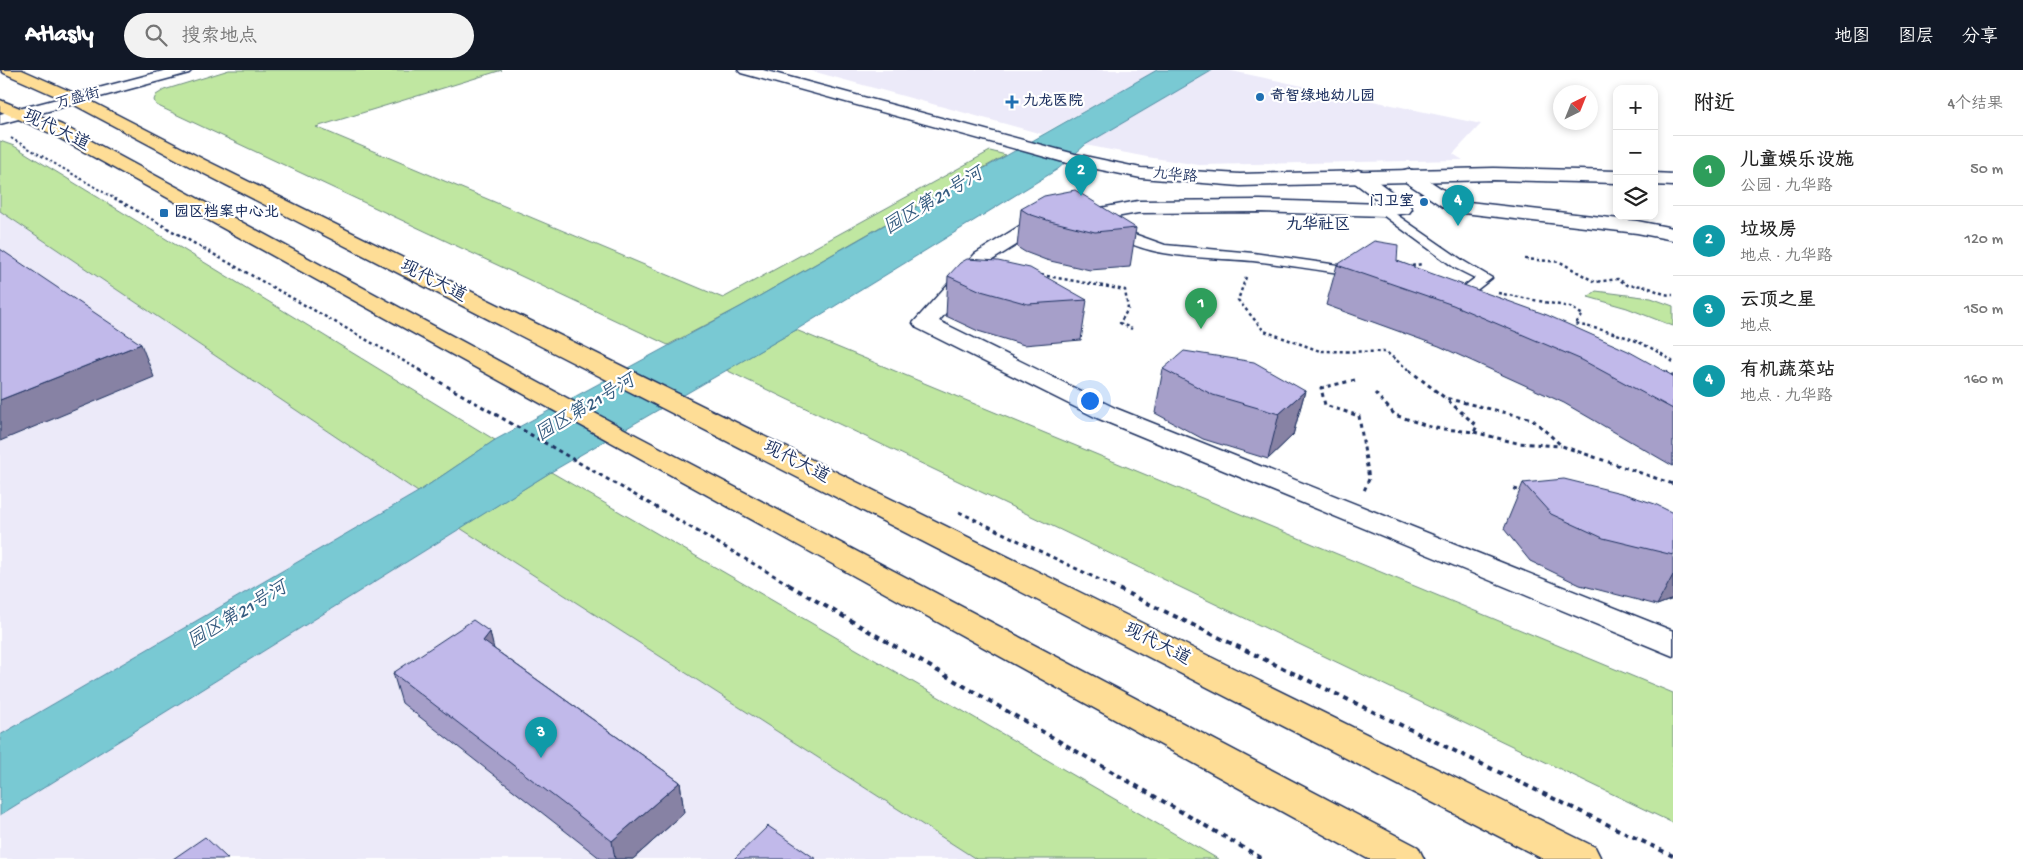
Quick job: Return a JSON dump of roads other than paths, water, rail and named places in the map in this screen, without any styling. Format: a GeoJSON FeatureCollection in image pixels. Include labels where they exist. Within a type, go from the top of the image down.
{"type":"FeatureCollection","features":[{"type":"Feature","properties":{"kind":"main road","name":"现代大道"},"geometry":{"type":"LineString","coordinates":[[9,70],[68,96],[199,164],[1581,859]]}},
{"type":"Feature","properties":{"kind":"main road","name":"现代大道"},"geometry":{"type":"LineString","coordinates":[[5,110],[56,129],[619,437],[1404,859]]}},
{"type":"Feature","properties":{"kind":"street","name":"万盛街"},"geometry":{"type":"LineString","coordinates":[[68,96],[150,70]]}},
{"type":"Feature","properties":{"kind":"street","name":"万盛街"},"geometry":{"type":"LineString","coordinates":[[5,110],[184,70]]}},
{"type":"Feature","properties":{"kind":"street","name":"九华路"},"geometry":{"type":"LineString","coordinates":[[746,70],[1073,159],[1140,173],[1209,179],[1408,175],[1613,177]]}},
{"type":"Feature","properties":{"kind":"street"},"geometry":{"type":"LineString","coordinates":[[1408,175],[1455,206],[1637,227],[1673,234]]}},
{"type":"Feature","properties":{"kind":"street"},"geometry":{"type":"LineString","coordinates":[[1358,176],[1402,209],[1260,206],[1138,207],[1033,226],[982,258],[926,323],[1106,413],[1673,644]]}},
{"type":"Feature","properties":{"kind":"street"},"geometry":{"type":"LineString","coordinates":[[1658,178],[1673,180]]}},
{"type":"Feature","properties":{"kind":"lane"},"geometry":{"type":"LineString","coordinates":[[1384,210],[1460,265],[1485,278],[1477,285],[1454,296],[1482,308]]}},
{"type":"Feature","properties":{"kind":"lane"},"geometry":{"type":"LineString","coordinates":[[1099,215],[1122,233],[1141,243],[1172,251],[1252,257],[1382,276]]}},
{"type":"Feature","properties":{"kind":"water","name":"园区第21号河"},"geometry":{"type":"Polygon","coordinates":[[[1157,70],[1213,70],[1085,145],[1058,169],[796,330],[551,472],[0,815],[0,735],[418,492],[495,440],[742,306],[1157,70]]]}},
{"type":"Feature","properties":{"kind":"place","name":"奇智绿地幼儿园"},"geometry":{"type":"Point","coordinates":[1260,97]}},
{"type":"Feature","properties":{"kind":"place","name":"九龙医院"},"geometry":{"type":"Point","coordinates":[1012,102]}},
{"type":"Feature","properties":{"kind":"place","name":"垃圾房"},"geometry":{"type":"Point","coordinates":[1081,196]}},
{"type":"Feature","properties":{"kind":"place","name":"门卫室"},"geometry":{"type":"Point","coordinates":[1424,202]}},
{"type":"Feature","properties":{"kind":"place","name":"园区档案中心北"},"geometry":{"type":"Point","coordinates":[164,213]}},
{"type":"Feature","properties":{"kind":"place","name":"有机蔬菜站"},"geometry":{"type":"Point","coordinates":[1458,226]}},
{"type":"Feature","properties":{"kind":"place","name":"儿童娱乐设施"},"geometry":{"type":"Point","coordinates":[1201,329]}},
{"type":"Feature","properties":{"kind":"place","name":"云顶之星"},"geometry":{"type":"Point","coordinates":[541,758]}},
{"type":"Feature","properties":{"kind":"district","name":"九华社区"},"geometry":{"type":"Point","coordinates":[1318,226]}}]}
